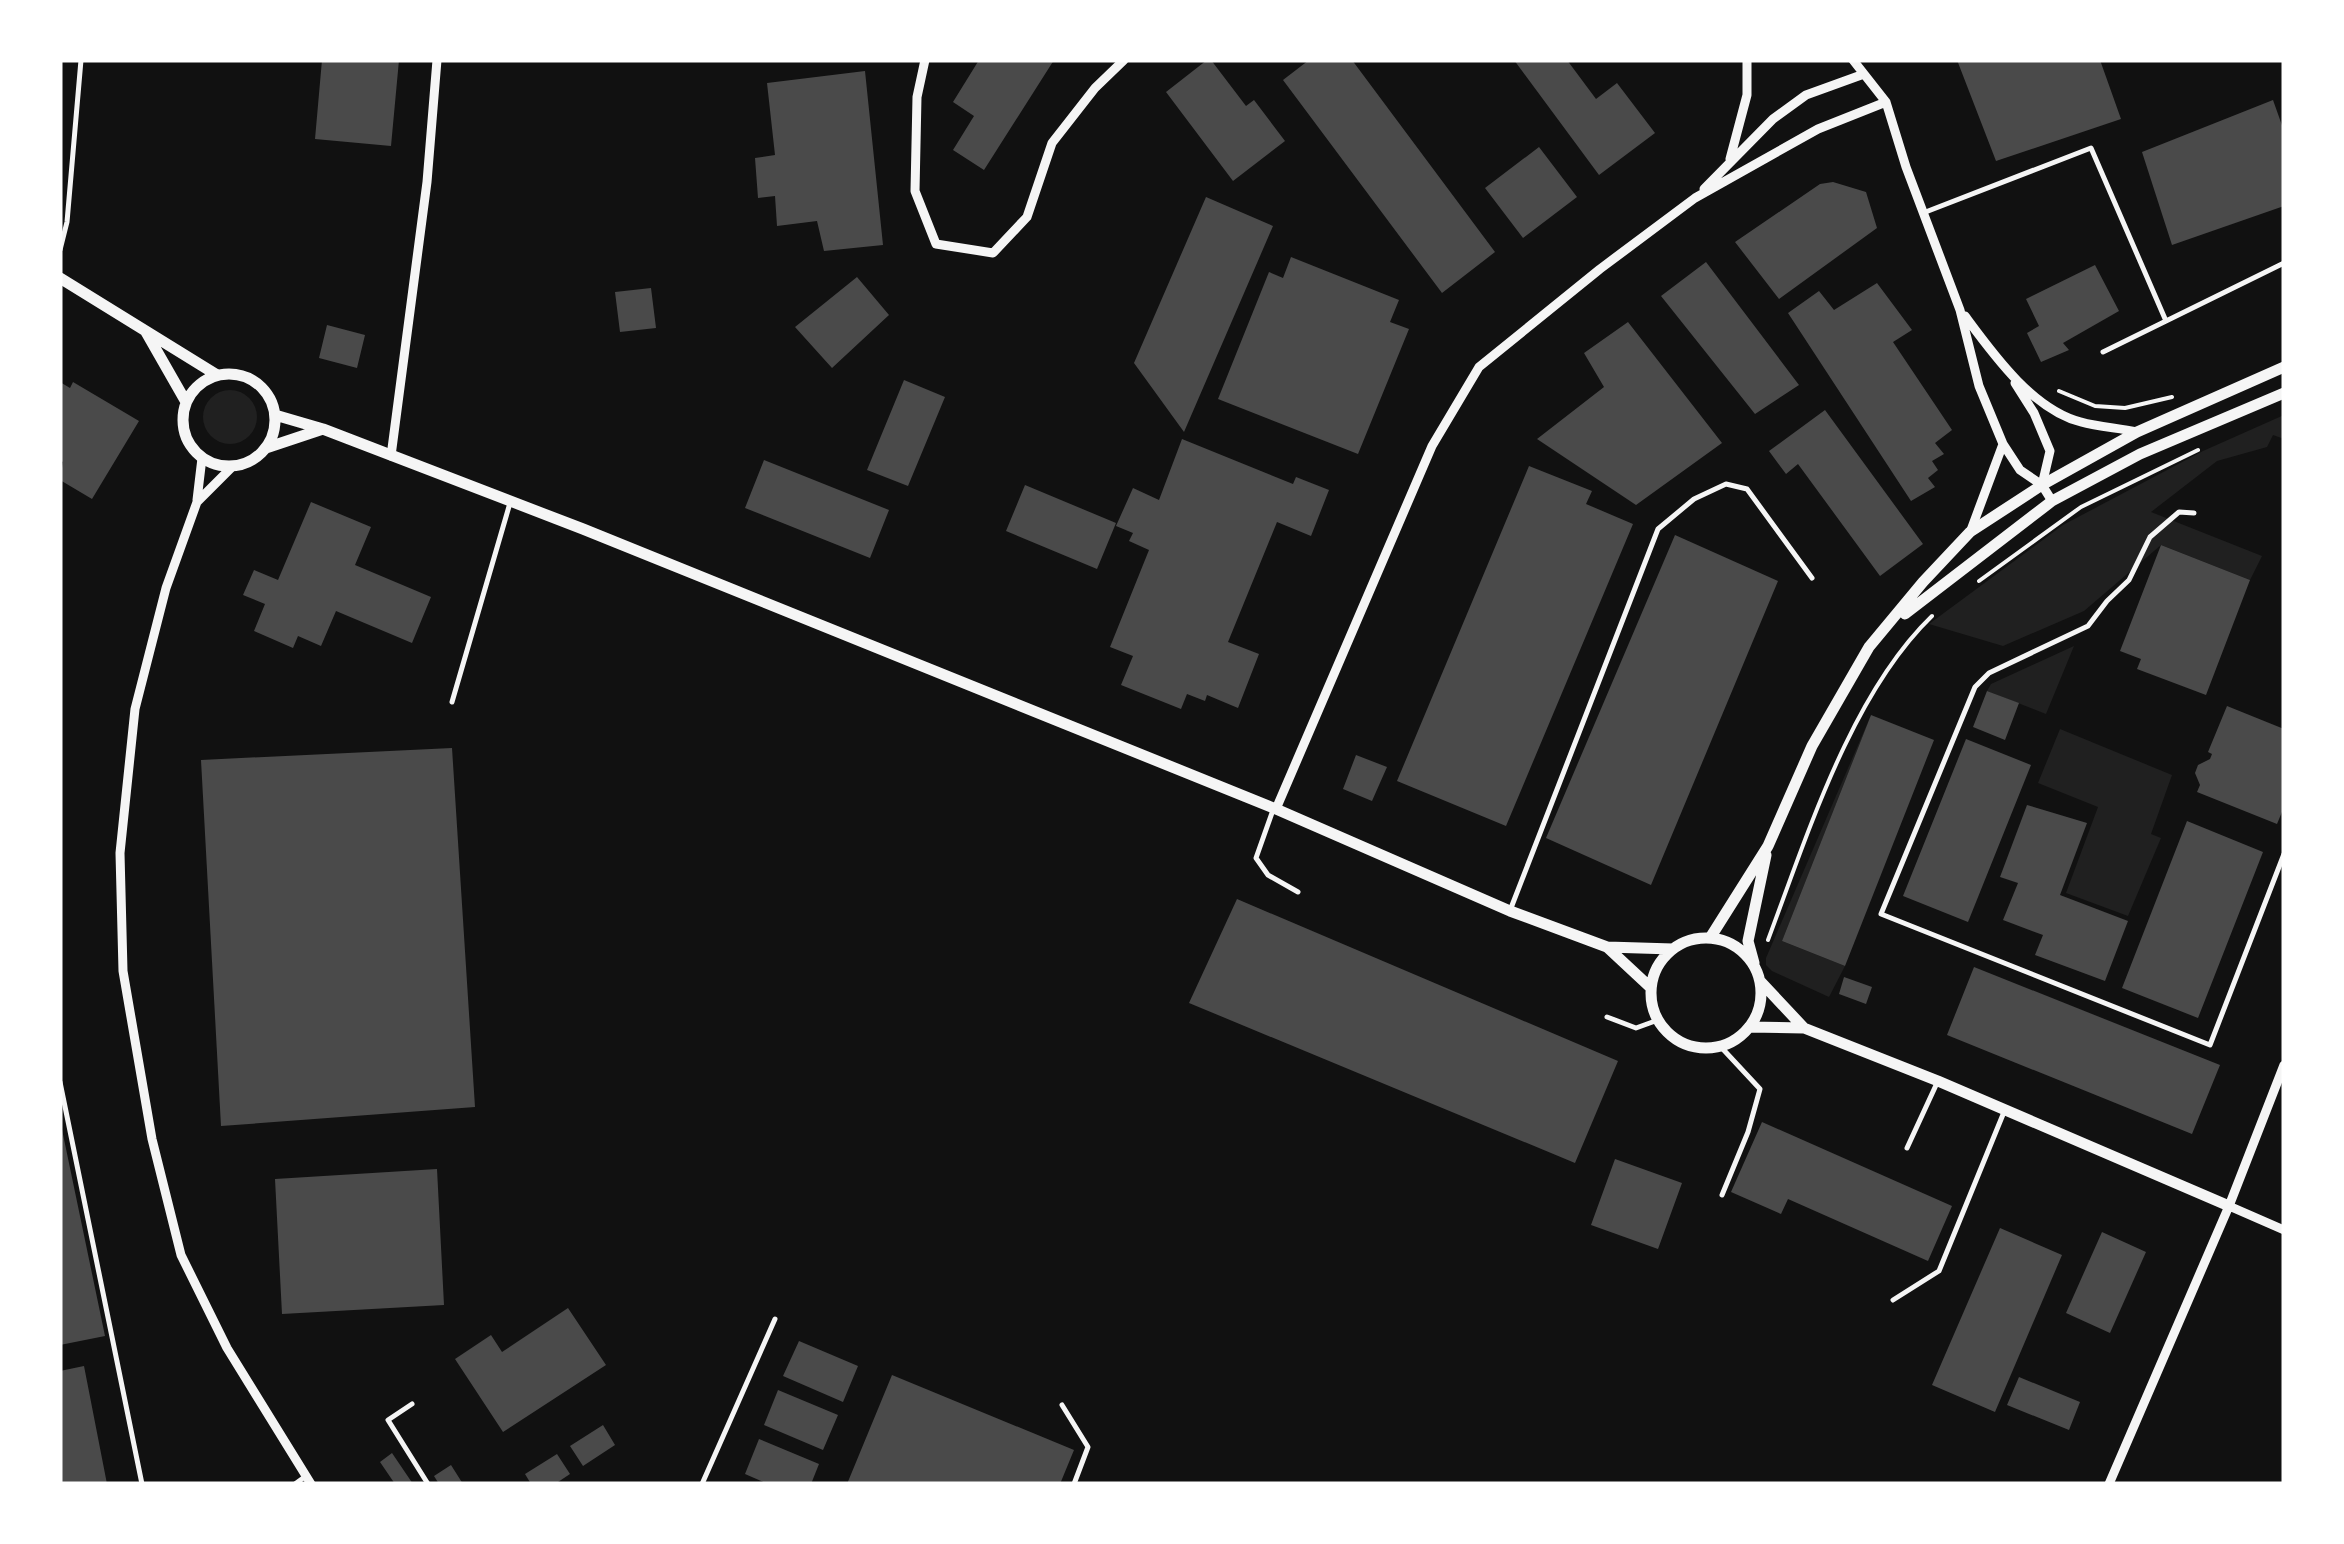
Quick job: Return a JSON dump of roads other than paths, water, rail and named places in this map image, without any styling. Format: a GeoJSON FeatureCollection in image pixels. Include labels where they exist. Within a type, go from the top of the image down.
{"type":"FeatureCollection","features":[{"type":"Feature","properties":{"kind":"street"},"geometry":{"type":"LineString","coordinates":[[391,456],[427,182],[437,60]]}},
{"type":"Feature","properties":{"kind":"street"},"geometry":{"type":"LineString","coordinates":[[925,60],[917,97],[916,191],[936,244],[993,254],[1027,217],[1052,143],[1095,88],[1124,60]]}},
{"type":"Feature","properties":{"kind":"street"},"geometry":{"type":"LineString","coordinates":[[1730,162],[1747,96],[1746,60]]}},
{"type":"Feature","properties":{"kind":"street"},"geometry":{"type":"LineString","coordinates":[[1854,60],[1886,102],[1960,310],[1978,386],[2003,444],[2020,470],[2042,485],[2052,501]]}},
{"type":"Feature","properties":{"kind":"street"},"geometry":{"type":"LineString","coordinates":[[1695,198],[1773,119],[1806,95],[1864,74]]}},
{"type":"Feature","properties":{"kind":"street"},"geometry":{"type":"LineString","coordinates":[[1275,810],[1432,446],[1479,368],[1695,198],[1818,129],[1886,102]]}},
{"type":"Feature","properties":{"kind":"street"},"geometry":{"type":"LineString","coordinates":[[60,278],[217,374]]}},
{"type":"Feature","properties":{"kind":"street"},"geometry":{"type":"LineString","coordinates":[[1960,310],[2034,413],[2050,451],[2042,485]]}},
{"type":"Feature","properties":{"kind":"street"},"geometry":{"type":"LineString","coordinates":[[144,330],[186,402]]}},
{"type":"Feature","properties":{"kind":"street"},"geometry":{"type":"LineString","coordinates":[[1710,938],[1768,846],[1812,746],[1869,647],[1970,532],[2042,485],[2137,432],[2284,366]]}},
{"type":"Feature","properties":{"kind":"street"},"geometry":{"type":"LineString","coordinates":[[266,448],[272,438],[275,415],[262,386],[233,373],[217,374],[198,384],[186,402],[184,432],[191,446],[212,463],[246,463],[266,448],[323,429]]}},
{"type":"Feature","properties":{"kind":"street"},"geometry":{"type":"LineString","coordinates":[[2011,377],[2077,422],[2137,432]]}},
{"type":"Feature","properties":{"kind":"street"},"geometry":{"type":"LineString","coordinates":[[1889,625],[2052,501],[2140,454],[2284,393]]}},
{"type":"Feature","properties":{"kind":"street"},"geometry":{"type":"LineString","coordinates":[[275,415],[323,429],[584,529],[1275,810],[1510,911],[1607,947],[1673,949]]}},
{"type":"Feature","properties":{"kind":"street"},"geometry":{"type":"LineString","coordinates":[[1970,532],[2003,444]]}},
{"type":"Feature","properties":{"kind":"street"},"geometry":{"type":"LineString","coordinates":[[202,458],[197,502],[166,588],[136,709],[120,853],[123,971],[152,1139],[181,1255],[227,1348],[308,1480]]}},
{"type":"Feature","properties":{"kind":"street"},"geometry":{"type":"LineString","coordinates":[[197,502],[233,466]]}},
{"type":"Feature","properties":{"kind":"street"},"geometry":{"type":"LineString","coordinates":[[1768,846],[1748,941],[1758,975],[1761,997],[1749,1027],[1720,1046],[1684,1044],[1658,1020],[1651,988],[1662,960],[1673,949],[1710,938],[1737,947],[1758,975],[1804,1028]]}},
{"type":"Feature","properties":{"kind":"street"},"geometry":{"type":"LineString","coordinates":[[1607,947],[1651,988]]}},
{"type":"Feature","properties":{"kind":"street"},"geometry":{"type":"LineString","coordinates":[[1749,1027],[1804,1028],[1938,1081],[2284,1230]]}},
{"type":"Feature","properties":{"kind":"street"},"geometry":{"type":"LineString","coordinates":[[2109,1484],[2229,1206],[2284,1065]]}},
{"type":"Feature","properties":{"kind":"lane"},"geometry":{"type":"LineString","coordinates":[[60,250],[67,222],[81,60]]}},
{"type":"Feature","properties":{"kind":"lane"},"geometry":{"type":"LineString","coordinates":[[1924,213],[2091,148],[2166,321]]}},
{"type":"Feature","properties":{"kind":"lane"},"geometry":{"type":"LineString","coordinates":[[2103,352],[2284,264]]}},
{"type":"Feature","properties":{"kind":"lane"},"geometry":{"type":"LineString","coordinates":[[1510,911],[1658,529],[1694,498],[1726,484],[1747,490],[1812,578]]}},
{"type":"Feature","properties":{"kind":"lane"},"geometry":{"type":"LineString","coordinates":[[452,702],[510,503]]}},
{"type":"Feature","properties":{"kind":"lane"},"geometry":{"type":"LineString","coordinates":[[2194,514],[2180,512],[2150,537],[2129,580],[2088,626],[1988,673],[1974,687],[1881,914],[2210,1045],[2284,854]]}},
{"type":"Feature","properties":{"kind":"lane"},"geometry":{"type":"LineString","coordinates":[[1275,810],[1256,858],[1268,875],[1298,892]]}},
{"type":"Feature","properties":{"kind":"lane"},"geometry":{"type":"LineString","coordinates":[[1607,1017],[1636,1028],[1658,1020]]}},
{"type":"Feature","properties":{"kind":"lane"},"geometry":{"type":"LineString","coordinates":[[1720,1046],[1760,1090],[1748,1132],[1722,1195]]}},
{"type":"Feature","properties":{"kind":"lane"},"geometry":{"type":"LineString","coordinates":[[1907,1148],[1938,1081]]}},
{"type":"Feature","properties":{"kind":"lane"},"geometry":{"type":"LineString","coordinates":[[60,1082],[142,1484]]}},
{"type":"Feature","properties":{"kind":"lane"},"geometry":{"type":"LineString","coordinates":[[1893,1300],[1939,1271],[2005,1110]]}},
{"type":"Feature","properties":{"kind":"lane"},"geometry":{"type":"LineString","coordinates":[[702,1484],[776,1319]]}},
{"type":"Feature","properties":{"kind":"lane"},"geometry":{"type":"LineString","coordinates":[[412,1404],[388,1420],[428,1484]]}},
{"type":"Feature","properties":{"kind":"lane"},"geometry":{"type":"LineString","coordinates":[[1062,1405],[1088,1447],[1074,1484]]}},
{"type":"Feature","properties":{"kind":"lane"},"geometry":{"type":"LineString","coordinates":[[295,1484],[308,1480]]}}]}
